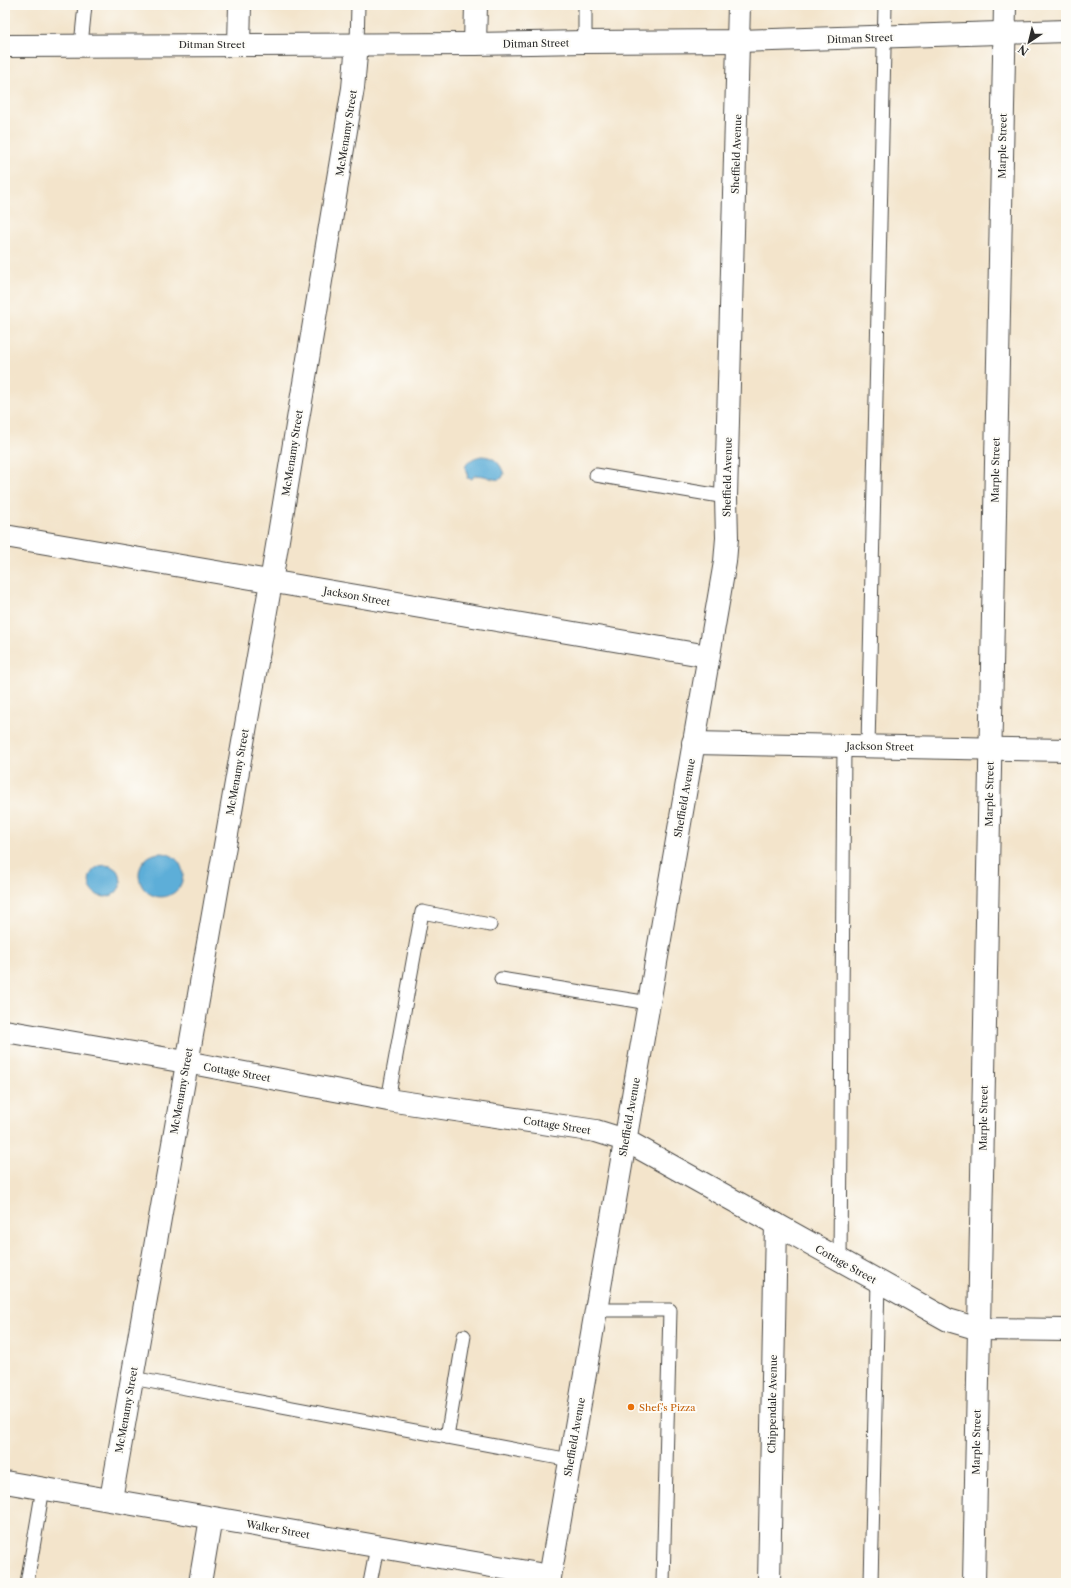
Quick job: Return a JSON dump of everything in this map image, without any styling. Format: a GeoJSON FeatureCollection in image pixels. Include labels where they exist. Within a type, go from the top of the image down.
{"type":"FeatureCollection","features":[{"type":"Feature","properties":{"kind":"street"},"geometry":{"type":"LineString","coordinates":[[239,44],[240,5]]}},
{"type":"Feature","properties":{"kind":"street"},"geometry":{"type":"LineString","coordinates":[[475,44],[476,5]]}},
{"type":"Feature","properties":{"kind":"street","name":"Sheffield Avenue"},"geometry":{"type":"LineString","coordinates":[[550,1580],[694,743],[727,538],[726,497],[739,5]]}},
{"type":"Feature","properties":{"kind":"street","name":"Marple Street"},"geometry":{"type":"LineString","coordinates":[[974,1583],[1005,5]]}},
{"type":"Feature","properties":{"kind":"street","name":"Ditman Street"},"geometry":{"type":"LineString","coordinates":[[5,46],[475,44],[739,41],[1066,31]]}},
{"type":"Feature","properties":{"kind":"street","name":"McMenamy Street"},"geometry":{"type":"LineString","coordinates":[[111,1499],[186,1062],[271,582],[353,88],[357,44]]}},
{"type":"Feature","properties":{"kind":"street","name":"Jackson Street"},"geometry":{"type":"LineString","coordinates":[[5,536],[708,656]]}},
{"type":"Feature","properties":{"kind":"street","name":"Jackson Street"},"geometry":{"type":"LineString","coordinates":[[694,743],[1066,750]]}},
{"type":"Feature","properties":{"kind":"street","name":"Cottage Street"},"geometry":{"type":"LineString","coordinates":[[5,1031],[186,1062],[388,1100],[596,1131],[626,1140],[948,1320],[978,1329],[1066,1330]]}},
{"type":"Feature","properties":{"kind":"street","name":"Chippendale Avenue"},"geometry":{"type":"LineString","coordinates":[[768,1583],[776,1224]]}},
{"type":"Feature","properties":{"kind":"street","name":"Walker Street"},"geometry":{"type":"LineString","coordinates":[[5,1482],[111,1499],[211,1518],[377,1546],[550,1580]]}},
{"type":"Feature","properties":{"kind":"street"},"geometry":{"type":"LineString","coordinates":[[200,1583],[211,1518]]}},
{"type":"Feature","properties":{"kind":"lane"},"geometry":{"type":"LineString","coordinates":[[81,45],[85,5]]}},
{"type":"Feature","properties":{"kind":"lane"},"geometry":{"type":"LineString","coordinates":[[357,44],[358,5]]}},
{"type":"Feature","properties":{"kind":"lane"},"geometry":{"type":"LineString","coordinates":[[585,5],[585,42]]}},
{"type":"Feature","properties":{"kind":"lane"},"geometry":{"type":"LineString","coordinates":[[868,746],[885,5]]}},
{"type":"Feature","properties":{"kind":"lane"},"geometry":{"type":"LineString","coordinates":[[596,475],[726,497]]}},
{"type":"Feature","properties":{"kind":"lane"},"geometry":{"type":"LineString","coordinates":[[840,1260],[844,746]]}},
{"type":"Feature","properties":{"kind":"lane"},"geometry":{"type":"LineString","coordinates":[[388,1100],[422,912],[490,925]]}},
{"type":"Feature","properties":{"kind":"lane"},"geometry":{"type":"LineString","coordinates":[[501,979],[649,1004]]}},
{"type":"Feature","properties":{"kind":"lane"},"geometry":{"type":"LineString","coordinates":[[871,1583],[878,1281]]}},
{"type":"Feature","properties":{"kind":"lane"},"geometry":{"type":"LineString","coordinates":[[596,1310],[670,1310],[663,1583]]}},
{"type":"Feature","properties":{"kind":"lane"},"geometry":{"type":"LineString","coordinates":[[446,1437],[464,1336]]}},
{"type":"Feature","properties":{"kind":"lane"},"geometry":{"type":"LineString","coordinates":[[132,1378],[570,1460]]}},
{"type":"Feature","properties":{"kind":"lane"},"geometry":{"type":"LineString","coordinates":[[27,1583],[43,1488]]}},
{"type":"Feature","properties":{"kind":"lane"},"geometry":{"type":"LineString","coordinates":[[370,1583],[377,1546]]}},
{"type":"Feature","properties":{"kind":"water"},"geometry":{"type":"Polygon","coordinates":[[[481,456],[496,460],[504,474],[502,478],[496,479],[479,475],[474,476],[472,479],[467,478],[468,473],[465,467],[472,460],[481,456]]]}},
{"type":"Feature","properties":{"kind":"water"},"geometry":{"type":"Polygon","coordinates":[[[161,853],[173,857],[179,863],[183,875],[179,887],[173,893],[161,897],[149,893],[143,887],[139,875],[143,863],[149,857],[161,853]]]}},
{"type":"Feature","properties":{"kind":"water"},"geometry":{"type":"Polygon","coordinates":[[[102,865],[108,865],[118,872],[121,881],[120,887],[114,894],[108,897],[102,897],[92,890],[89,884],[89,878],[96,868],[102,865]]]}},
{"type":"Feature","properties":{"kind":"place","name":"Shef's Pizza"},"geometry":{"type":"Point","coordinates":[631,1407]}}]}
